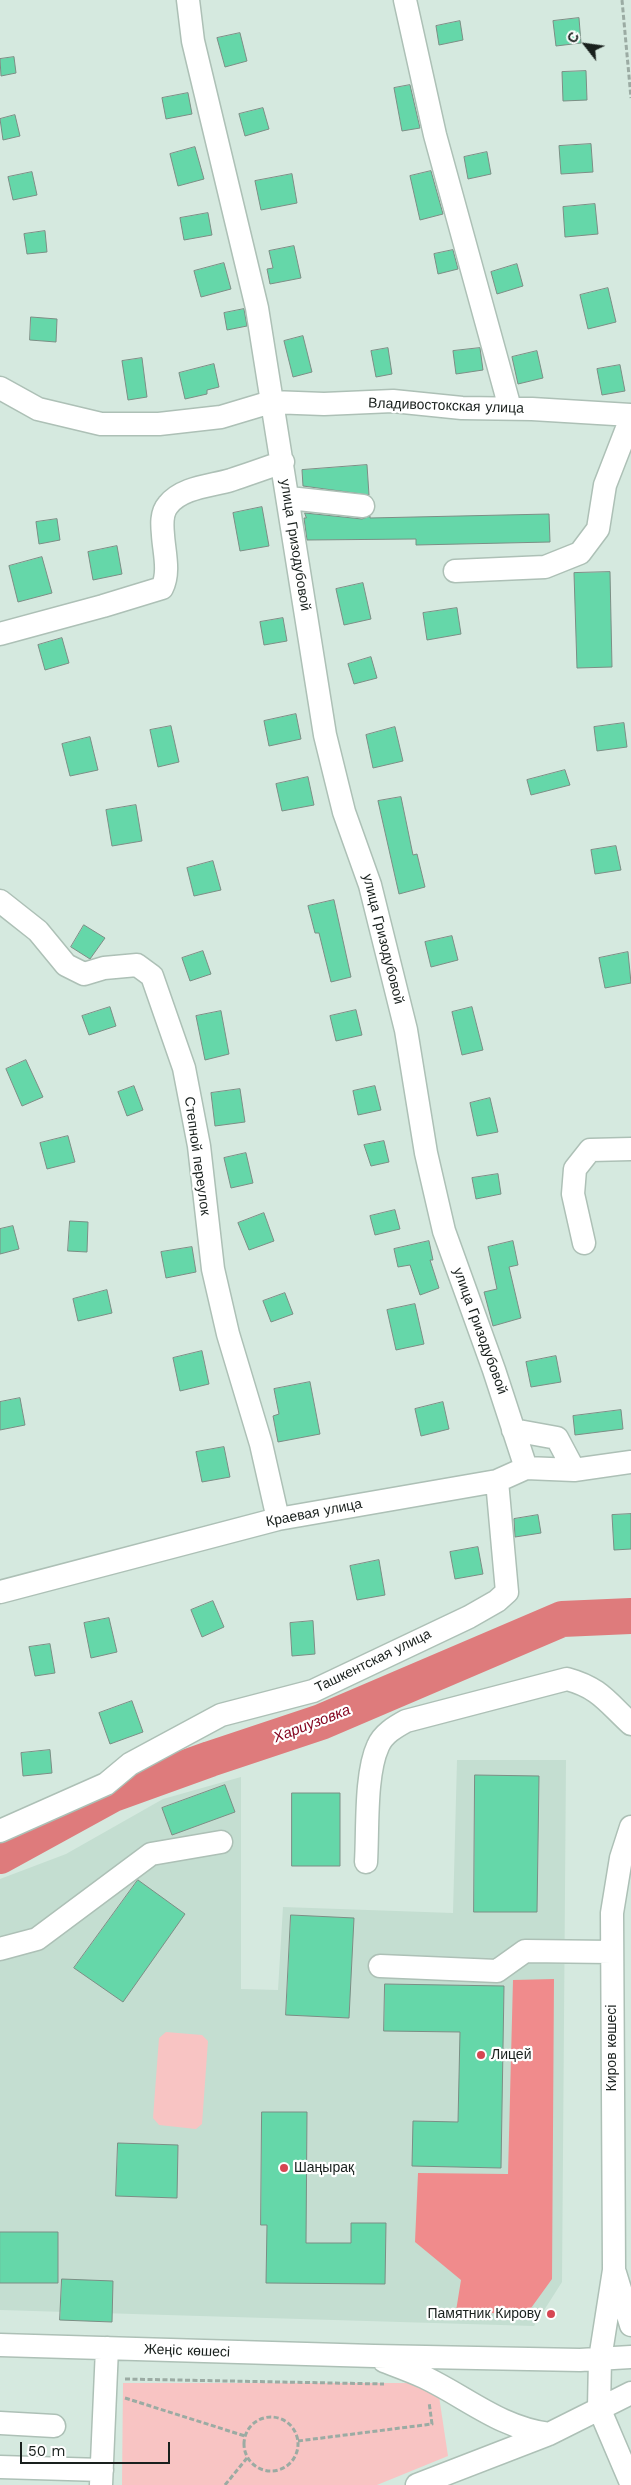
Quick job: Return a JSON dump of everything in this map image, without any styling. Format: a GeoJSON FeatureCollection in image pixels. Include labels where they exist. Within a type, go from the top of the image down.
{"type":"FeatureCollection","features":[{"type":"Feature","properties":{"kind":"street","name":"улица Гризодубовой"},"geometry":{"type":"LineString","coordinates":[[188,0],[193,41],[257,308],[325,735],[344,812],[370,885],[406,1030],[426,1153],[444,1231],[494,1370],[526,1468]]}},
{"type":"Feature","properties":{"kind":"street"},"geometry":{"type":"LineString","coordinates":[[405,0],[436,135],[510,408]]}},
{"type":"Feature","properties":{"kind":"street","name":"Владивостокская улица"},"geometry":{"type":"LineString","coordinates":[[0,388],[38,409],[101,424],[160,424],[221,417],[271,402],[324,404],[393,401],[462,408],[510,408],[631,416]]}},
{"type":"Feature","properties":{"kind":"street"},"geometry":{"type":"LineString","coordinates":[[455,571],[545,567],[580,553],[598,529],[605,486],[631,416]]}},
{"type":"Feature","properties":{"kind":"street"},"geometry":{"type":"LineString","coordinates":[[0,634],[162,588],[165,581],[166,566],[162,517],[167,505],[179,495],[197,488],[231,480],[283,462]]}},
{"type":"Feature","properties":{"kind":"street"},"geometry":{"type":"LineString","coordinates":[[288,498],[363,506]]}},
{"type":"Feature","properties":{"kind":"street","name":"Степной переулок"},"geometry":{"type":"LineString","coordinates":[[0,901],[38,931],[66,965],[84,974],[104,968],[137,965],[152,976],[184,1068],[199,1146],[213,1269],[228,1334],[261,1444],[278,1520]]}},
{"type":"Feature","properties":{"kind":"street"},"geometry":{"type":"LineString","coordinates":[[584,1243],[573,1194],[575,1169],[590,1150],[631,1149]]}},
{"type":"Feature","properties":{"kind":"street"},"geometry":{"type":"LineString","coordinates":[[514,1430],[557,1438],[564,1446],[574,1470]]}},
{"type":"Feature","properties":{"kind":"street","name":"Краевая улица"},"geometry":{"type":"LineString","coordinates":[[0,1592],[278,1520],[497,1481],[526,1468],[574,1470],[631,1462]]}},
{"type":"Feature","properties":{"kind":"street","name":"Ташкентская улица"},"geometry":{"type":"LineString","coordinates":[[0,1831],[106,1784],[130,1764],[221,1715],[313,1691],[470,1617],[497,1602],[507,1592],[497,1481]]}},
{"type":"Feature","properties":{"kind":"street"},"geometry":{"type":"LineString","coordinates":[[366,1862],[371,1767],[378,1745],[390,1730],[406,1721],[567,1679],[592,1689],[631,1724]]}},
{"type":"Feature","properties":{"kind":"street","name":"Киров көшесі"},"geometry":{"type":"LineString","coordinates":[[614,2270],[612,1913],[621,1858],[631,1827]]}},
{"type":"Feature","properties":{"kind":"street"},"geometry":{"type":"LineString","coordinates":[[0,1949],[37,1939],[151,1854],[221,1842]]}},
{"type":"Feature","properties":{"kind":"street"},"geometry":{"type":"LineString","coordinates":[[380,1966],[497,1971],[526,1951],[612,1952]]}},
{"type":"Feature","properties":{"kind":"street"},"geometry":{"type":"LineString","coordinates":[[614,2270],[631,2325]]}},
{"type":"Feature","properties":{"kind":"street"},"geometry":{"type":"LineString","coordinates":[[614,2270],[600,2359],[599,2408],[631,2483]]}},
{"type":"Feature","properties":{"kind":"street","name":"Жеңіс көшесі"},"geometry":{"type":"LineString","coordinates":[[0,2345],[374,2356],[631,2358]]}},
{"type":"Feature","properties":{"kind":"street"},"geometry":{"type":"LineString","coordinates":[[0,2466],[101,2477],[107,2348]]}},
{"type":"Feature","properties":{"kind":"street","name":"Жеңіс көшесі"},"geometry":{"type":"LineString","coordinates":[[374,2356],[424,2378],[496,2418],[524,2430],[549,2434]]}},
{"type":"Feature","properties":{"kind":"street"},"geometry":{"type":"LineString","coordinates":[[417,2485],[549,2434],[631,2393]]}},
{"type":"Feature","properties":{"kind":"street"},"geometry":{"type":"LineString","coordinates":[[0,2423],[54,2426]]}},
{"type":"Feature","properties":{"kind":"path"},"geometry":{"type":"LineString","coordinates":[[622,0],[631,98]]}},
{"type":"Feature","properties":{"kind":"path"},"geometry":{"type":"LineString","coordinates":[[105,2385],[387,2384]]}},
{"type":"Feature","properties":{"kind":"path"},"geometry":{"type":"LineString","coordinates":[[105,2385],[245,2436]]}},
{"type":"Feature","properties":{"kind":"path"},"geometry":{"type":"LineString","coordinates":[[298,2441],[432,2424],[427,2395]]}},
{"type":"Feature","properties":{"kind":"path"},"geometry":{"type":"LineString","coordinates":[[276,2417],[291,2426],[298,2441],[294,2459],[280,2471],[261,2470],[247,2458],[244,2449],[245,2436],[252,2424],[259,2420],[276,2417]]}},
{"type":"Feature","properties":{"kind":"path"},"geometry":{"type":"LineString","coordinates":[[224,2485],[247,2458]]}},
{"type":"Feature","properties":{"kind":"shaded area"},"geometry":{"type":"Polygon","coordinates":[[[457,1760],[566,1760],[562,2282],[534,2326],[0,2310],[0,1879],[66,1854],[163,1799],[241,1777],[241,1989],[278,1990],[283,1907],[453,1913],[457,1760]]]}},
{"type":"Feature","properties":{"kind":"shaded area"},"geometry":{"type":"Polygon","coordinates":[[[554,1979],[552,2279],[526,2315],[456,2311],[461,2280],[415,2242],[418,2173],[508,2174],[513,1980],[554,1979]]]}},
{"type":"Feature","properties":{"kind":"shaded area"},"geometry":{"type":"Polygon","coordinates":[[[166,2032],[202,2035],[208,2041],[202,2124],[196,2129],[159,2125],[153,2118],[159,2038],[166,2032]]]}},
{"type":"Feature","properties":{"kind":"shaded area"},"geometry":{"type":"Polygon","coordinates":[[[123,2383],[437,2383],[448,2456],[377,2485],[122,2485],[123,2383]]]}},
{"type":"Feature","properties":{"kind":"building"},"geometry":{"type":"Polygon","coordinates":[[[579,18],[581,43],[556,46],[553,21],[579,18]]]}},
{"type":"Feature","properties":{"kind":"building"},"geometry":{"type":"Polygon","coordinates":[[[460,21],[463,40],[439,45],[436,26],[460,21]]]}},
{"type":"Feature","properties":{"kind":"building"},"geometry":{"type":"Polygon","coordinates":[[[240,33],[247,61],[225,67],[217,38],[240,33]]]}},
{"type":"Feature","properties":{"kind":"building"},"geometry":{"type":"Polygon","coordinates":[[[14,57],[16,73],[1,76],[0,59],[14,57]]]}},
{"type":"Feature","properties":{"kind":"building"},"geometry":{"type":"Polygon","coordinates":[[[586,71],[587,100],[563,101],[562,72],[586,71]]]}},
{"type":"Feature","properties":{"kind":"building"},"geometry":{"type":"Polygon","coordinates":[[[410,85],[420,128],[402,131],[394,88],[410,85]]]}},
{"type":"Feature","properties":{"kind":"building"},"geometry":{"type":"Polygon","coordinates":[[[188,93],[192,114],[166,119],[162,98],[188,93]]]}},
{"type":"Feature","properties":{"kind":"building"},"geometry":{"type":"Polygon","coordinates":[[[263,108],[269,129],[245,136],[239,114],[263,108]]]}},
{"type":"Feature","properties":{"kind":"building"},"geometry":{"type":"Polygon","coordinates":[[[15,115],[20,136],[3,140],[0,119],[15,115]]]}},
{"type":"Feature","properties":{"kind":"building"},"geometry":{"type":"Polygon","coordinates":[[[591,144],[593,172],[561,174],[559,146],[591,144]]]}},
{"type":"Feature","properties":{"kind":"building"},"geometry":{"type":"Polygon","coordinates":[[[195,147],[204,179],[178,186],[170,154],[195,147]]]}},
{"type":"Feature","properties":{"kind":"building"},"geometry":{"type":"Polygon","coordinates":[[[487,152],[491,174],[468,179],[464,157],[487,152]]]}},
{"type":"Feature","properties":{"kind":"building"},"geometry":{"type":"Polygon","coordinates":[[[431,171],[443,214],[420,220],[410,176],[431,171]]]}},
{"type":"Feature","properties":{"kind":"building"},"geometry":{"type":"Polygon","coordinates":[[[32,172],[37,195],[13,200],[8,177],[32,172]]]}},
{"type":"Feature","properties":{"kind":"building"},"geometry":{"type":"Polygon","coordinates":[[[292,174],[297,203],[261,210],[255,181],[292,174]]]}},
{"type":"Feature","properties":{"kind":"building"},"geometry":{"type":"Polygon","coordinates":[[[595,204],[598,234],[565,237],[563,207],[595,204]]]}},
{"type":"Feature","properties":{"kind":"building"},"geometry":{"type":"Polygon","coordinates":[[[208,213],[212,235],[184,240],[180,218],[208,213]]]}},
{"type":"Feature","properties":{"kind":"building"},"geometry":{"type":"Polygon","coordinates":[[[45,231],[47,252],[27,254],[24,234],[45,231]]]}},
{"type":"Feature","properties":{"kind":"building"},"geometry":{"type":"Polygon","coordinates":[[[294,246],[301,278],[270,284],[267,269],[273,268],[269,251],[294,246]]]}},
{"type":"Feature","properties":{"kind":"building"},"geometry":{"type":"Polygon","coordinates":[[[453,250],[458,269],[438,274],[434,254],[453,250]]]}},
{"type":"Feature","properties":{"kind":"building"},"geometry":{"type":"Polygon","coordinates":[[[224,263],[231,289],[201,297],[194,271],[224,263]]]}},
{"type":"Feature","properties":{"kind":"building"},"geometry":{"type":"Polygon","coordinates":[[[517,264],[523,286],[497,294],[491,272],[517,264]]]}},
{"type":"Feature","properties":{"kind":"building"},"geometry":{"type":"Polygon","coordinates":[[[608,288],[616,322],[588,329],[580,295],[608,288]]]}},
{"type":"Feature","properties":{"kind":"building"},"geometry":{"type":"Polygon","coordinates":[[[244,309],[247,326],[227,330],[224,313],[244,309]]]}},
{"type":"Feature","properties":{"kind":"building"},"geometry":{"type":"Polygon","coordinates":[[[31,317],[57,319],[56,342],[30,340],[31,317]]]}},
{"type":"Feature","properties":{"kind":"building"},"geometry":{"type":"Polygon","coordinates":[[[303,336],[312,372],[293,377],[284,341],[303,336]]]}},
{"type":"Feature","properties":{"kind":"building"},"geometry":{"type":"Polygon","coordinates":[[[388,348],[392,374],[376,377],[371,351],[388,348]]]}},
{"type":"Feature","properties":{"kind":"building"},"geometry":{"type":"Polygon","coordinates":[[[480,348],[483,370],[456,374],[453,351],[480,348]]]}},
{"type":"Feature","properties":{"kind":"building"},"geometry":{"type":"Polygon","coordinates":[[[537,351],[543,378],[518,384],[512,357],[537,351]]]}},
{"type":"Feature","properties":{"kind":"building"},"geometry":{"type":"Polygon","coordinates":[[[142,358],[147,397],[128,400],[122,361],[142,358]]]}},
{"type":"Feature","properties":{"kind":"building"},"geometry":{"type":"Polygon","coordinates":[[[214,364],[219,387],[207,390],[207,394],[185,399],[179,373],[214,364]]]}},
{"type":"Feature","properties":{"kind":"building"},"geometry":{"type":"Polygon","coordinates":[[[620,365],[625,391],[602,395],[597,369],[620,365]]]}},
{"type":"Feature","properties":{"kind":"building"},"geometry":{"type":"Polygon","coordinates":[[[367,465],[369,495],[303,486],[302,470],[367,465]]]}},
{"type":"Feature","properties":{"kind":"building"},"geometry":{"type":"Polygon","coordinates":[[[262,507],[269,546],[240,551],[233,513],[262,507]]]}},
{"type":"Feature","properties":{"kind":"building"},"geometry":{"type":"Polygon","coordinates":[[[305,513],[362,519],[370,516],[370,518],[549,514],[550,542],[416,545],[416,539],[307,540],[305,513]]]}},
{"type":"Feature","properties":{"kind":"building"},"geometry":{"type":"Polygon","coordinates":[[[57,519],[60,540],[39,544],[36,522],[57,519]]]}},
{"type":"Feature","properties":{"kind":"building"},"geometry":{"type":"Polygon","coordinates":[[[117,546],[122,574],[93,580],[88,552],[117,546]]]}},
{"type":"Feature","properties":{"kind":"building"},"geometry":{"type":"Polygon","coordinates":[[[42,557],[52,593],[18,602],[9,566],[42,557]]]}},
{"type":"Feature","properties":{"kind":"building"},"geometry":{"type":"Polygon","coordinates":[[[610,572],[612,667],[577,668],[574,573],[610,572]]]}},
{"type":"Feature","properties":{"kind":"building"},"geometry":{"type":"Polygon","coordinates":[[[363,583],[371,619],[344,625],[336,589],[363,583]]]}},
{"type":"Feature","properties":{"kind":"building"},"geometry":{"type":"Polygon","coordinates":[[[457,608],[461,634],[427,640],[423,613],[457,608]]]}},
{"type":"Feature","properties":{"kind":"building"},"geometry":{"type":"Polygon","coordinates":[[[283,618],[287,641],[264,645],[260,622],[283,618]]]}},
{"type":"Feature","properties":{"kind":"building"},"geometry":{"type":"Polygon","coordinates":[[[62,638],[69,663],[45,670],[38,645],[62,638]]]}},
{"type":"Feature","properties":{"kind":"building"},"geometry":{"type":"Polygon","coordinates":[[[371,657],[377,678],[354,684],[348,664],[371,657]]]}},
{"type":"Feature","properties":{"kind":"building"},"geometry":{"type":"Polygon","coordinates":[[[296,714],[301,739],[269,746],[264,721],[296,714]]]}},
{"type":"Feature","properties":{"kind":"building"},"geometry":{"type":"Polygon","coordinates":[[[624,723],[627,747],[597,751],[594,727],[624,723]]]}},
{"type":"Feature","properties":{"kind":"building"},"geometry":{"type":"Polygon","coordinates":[[[171,726],[179,762],[158,767],[150,730],[171,726]]]}},
{"type":"Feature","properties":{"kind":"building"},"geometry":{"type":"Polygon","coordinates":[[[395,727],[403,761],[373,768],[366,735],[395,727]]]}},
{"type":"Feature","properties":{"kind":"building"},"geometry":{"type":"Polygon","coordinates":[[[90,737],[98,770],[70,776],[62,744],[90,737]]]}},
{"type":"Feature","properties":{"kind":"building"},"geometry":{"type":"Polygon","coordinates":[[[565,770],[570,785],[531,795],[527,780],[565,770]]]}},
{"type":"Feature","properties":{"kind":"building"},"geometry":{"type":"Polygon","coordinates":[[[308,777],[314,805],[282,811],[276,784],[308,777]]]}},
{"type":"Feature","properties":{"kind":"building"},"geometry":{"type":"Polygon","coordinates":[[[401,797],[413,855],[417,854],[425,887],[399,894],[378,801],[401,797]]]}},
{"type":"Feature","properties":{"kind":"building"},"geometry":{"type":"Polygon","coordinates":[[[136,805],[142,841],[112,846],[106,810],[136,805]]]}},
{"type":"Feature","properties":{"kind":"building"},"geometry":{"type":"Polygon","coordinates":[[[616,846],[621,870],[595,874],[591,850],[616,846]]]}},
{"type":"Feature","properties":{"kind":"building"},"geometry":{"type":"Polygon","coordinates":[[[213,861],[221,890],[194,896],[187,868],[213,861]]]}},
{"type":"Feature","properties":{"kind":"building"},"geometry":{"type":"Polygon","coordinates":[[[334,900],[351,977],[331,982],[319,933],[315,933],[308,906],[334,900]]]}},
{"type":"Feature","properties":{"kind":"building"},"geometry":{"type":"Polygon","coordinates":[[[84,925],[105,938],[90,959],[71,947],[84,925]]]}},
{"type":"Feature","properties":{"kind":"building"},"geometry":{"type":"Polygon","coordinates":[[[452,936],[458,960],[431,967],[425,942],[452,936]]]}},
{"type":"Feature","properties":{"kind":"building"},"geometry":{"type":"Polygon","coordinates":[[[203,951],[211,974],[190,981],[182,958],[203,951]]]}},
{"type":"Feature","properties":{"kind":"building"},"geometry":{"type":"Polygon","coordinates":[[[628,952],[631,983],[605,988],[599,958],[628,952]]]}},
{"type":"Feature","properties":{"kind":"building"},"geometry":{"type":"Polygon","coordinates":[[[110,1007],[116,1026],[89,1035],[82,1016],[110,1007]]]}},
{"type":"Feature","properties":{"kind":"building"},"geometry":{"type":"Polygon","coordinates":[[[472,1007],[483,1050],[462,1055],[452,1012],[472,1007]]]}},
{"type":"Feature","properties":{"kind":"building"},"geometry":{"type":"Polygon","coordinates":[[[356,1010],[362,1035],[336,1041],[330,1016],[356,1010]]]}},
{"type":"Feature","properties":{"kind":"building"},"geometry":{"type":"Polygon","coordinates":[[[221,1011],[229,1054],[205,1060],[196,1016],[221,1011]]]}},
{"type":"Feature","properties":{"kind":"building"},"geometry":{"type":"Polygon","coordinates":[[[26,1060],[43,1097],[22,1106],[6,1069],[26,1060]]]}},
{"type":"Feature","properties":{"kind":"building"},"geometry":{"type":"Polygon","coordinates":[[[134,1086],[143,1110],[127,1116],[118,1092],[134,1086]]]}},
{"type":"Feature","properties":{"kind":"building"},"geometry":{"type":"Polygon","coordinates":[[[375,1086],[381,1110],[358,1115],[353,1091],[375,1086]]]}},
{"type":"Feature","properties":{"kind":"building"},"geometry":{"type":"Polygon","coordinates":[[[240,1089],[245,1122],[215,1126],[211,1093],[240,1089]]]}},
{"type":"Feature","properties":{"kind":"building"},"geometry":{"type":"Polygon","coordinates":[[[490,1098],[498,1132],[477,1136],[470,1103],[490,1098]]]}},
{"type":"Feature","properties":{"kind":"building"},"geometry":{"type":"Polygon","coordinates":[[[68,1136],[75,1162],[47,1169],[40,1143],[68,1136]]]}},
{"type":"Feature","properties":{"kind":"building"},"geometry":{"type":"Polygon","coordinates":[[[384,1141],[389,1162],[371,1166],[364,1145],[384,1141]]]}},
{"type":"Feature","properties":{"kind":"building"},"geometry":{"type":"Polygon","coordinates":[[[246,1153],[253,1183],[231,1188],[224,1158],[246,1153]]]}},
{"type":"Feature","properties":{"kind":"building"},"geometry":{"type":"Polygon","coordinates":[[[498,1174],[501,1194],[476,1199],[472,1178],[498,1174]]]}},
{"type":"Feature","properties":{"kind":"building"},"geometry":{"type":"Polygon","coordinates":[[[395,1210],[400,1229],[375,1235],[370,1216],[395,1210]]]}},
{"type":"Feature","properties":{"kind":"building"},"geometry":{"type":"Polygon","coordinates":[[[264,1213],[274,1241],[249,1250],[238,1223],[264,1213]]]}},
{"type":"Feature","properties":{"kind":"building"},"geometry":{"type":"Polygon","coordinates":[[[70,1221],[88,1222],[87,1252],[68,1251],[70,1221]]]}},
{"type":"Feature","properties":{"kind":"building"},"geometry":{"type":"Polygon","coordinates":[[[13,1226],[19,1249],[0,1254],[0,1229],[13,1226]]]}},
{"type":"Feature","properties":{"kind":"building"},"geometry":{"type":"Polygon","coordinates":[[[429,1241],[433,1260],[430,1260],[439,1288],[420,1295],[410,1265],[398,1267],[394,1249],[429,1241]]]}},
{"type":"Feature","properties":{"kind":"building"},"geometry":{"type":"Polygon","coordinates":[[[513,1241],[518,1265],[509,1267],[521,1318],[493,1326],[484,1292],[497,1289],[488,1247],[513,1241]]]}},
{"type":"Feature","properties":{"kind":"building"},"geometry":{"type":"Polygon","coordinates":[[[192,1247],[196,1272],[166,1278],[161,1252],[192,1247]]]}},
{"type":"Feature","properties":{"kind":"building"},"geometry":{"type":"Polygon","coordinates":[[[107,1290],[112,1313],[78,1321],[73,1299],[107,1290]]]}},
{"type":"Feature","properties":{"kind":"building"},"geometry":{"type":"Polygon","coordinates":[[[285,1293],[293,1314],[271,1322],[263,1301],[285,1293]]]}},
{"type":"Feature","properties":{"kind":"building"},"geometry":{"type":"Polygon","coordinates":[[[415,1304],[424,1344],[396,1350],[387,1310],[415,1304]]]}},
{"type":"Feature","properties":{"kind":"building"},"geometry":{"type":"Polygon","coordinates":[[[202,1351],[209,1384],[180,1391],[173,1358],[202,1351]]]}},
{"type":"Feature","properties":{"kind":"building"},"geometry":{"type":"Polygon","coordinates":[[[556,1356],[561,1382],[531,1387],[526,1362],[556,1356]]]}},
{"type":"Feature","properties":{"kind":"building"},"geometry":{"type":"Polygon","coordinates":[[[310,1382],[320,1434],[278,1442],[273,1416],[279,1414],[274,1389],[310,1382]]]}},
{"type":"Feature","properties":{"kind":"building"},"geometry":{"type":"Polygon","coordinates":[[[20,1398],[25,1425],[0,1430],[0,1402],[20,1398]]]}},
{"type":"Feature","properties":{"kind":"building"},"geometry":{"type":"Polygon","coordinates":[[[443,1402],[449,1429],[421,1436],[415,1409],[443,1402]]]}},
{"type":"Feature","properties":{"kind":"building"},"geometry":{"type":"Polygon","coordinates":[[[621,1410],[623,1429],[575,1435],[573,1416],[621,1410]]]}},
{"type":"Feature","properties":{"kind":"building"},"geometry":{"type":"Polygon","coordinates":[[[224,1447],[230,1477],[202,1482],[196,1452],[224,1447]]]}},
{"type":"Feature","properties":{"kind":"building"},"geometry":{"type":"Polygon","coordinates":[[[631,1514],[631,1549],[614,1550],[612,1515],[631,1514]]]}},
{"type":"Feature","properties":{"kind":"building"},"geometry":{"type":"Polygon","coordinates":[[[538,1515],[541,1533],[515,1537],[514,1519],[538,1515]]]}},
{"type":"Feature","properties":{"kind":"building"},"geometry":{"type":"Polygon","coordinates":[[[478,1547],[483,1574],[455,1579],[450,1552],[478,1547]]]}},
{"type":"Feature","properties":{"kind":"building"},"geometry":{"type":"Polygon","coordinates":[[[379,1560],[385,1595],[357,1600],[350,1566],[379,1560]]]}},
{"type":"Feature","properties":{"kind":"building"},"geometry":{"type":"Polygon","coordinates":[[[213,1601],[224,1627],[202,1637],[191,1610],[213,1601]]]}},
{"type":"Feature","properties":{"kind":"building"},"geometry":{"type":"Polygon","coordinates":[[[109,1618],[117,1652],[91,1658],[84,1623],[109,1618]]]}},
{"type":"Feature","properties":{"kind":"building"},"geometry":{"type":"Polygon","coordinates":[[[313,1621],[315,1654],[292,1656],[290,1623],[313,1621]]]}},
{"type":"Feature","properties":{"kind":"building"},"geometry":{"type":"Polygon","coordinates":[[[50,1644],[55,1673],[35,1676],[29,1647],[50,1644]]]}},
{"type":"Feature","properties":{"kind":"building"},"geometry":{"type":"Polygon","coordinates":[[[132,1701],[143,1732],[110,1744],[99,1713],[132,1701]]]}},
{"type":"Feature","properties":{"kind":"building"},"geometry":{"type":"Polygon","coordinates":[[[50,1750],[52,1773],[23,1776],[21,1753],[50,1750]]]}},
{"type":"Feature","properties":{"kind":"building"},"geometry":{"type":"Polygon","coordinates":[[[475,1775],[539,1776],[537,1912],[474,1912],[475,1775]]]}},
{"type":"Feature","properties":{"kind":"building"},"geometry":{"type":"Polygon","coordinates":[[[225,1785],[235,1812],[172,1835],[162,1808],[225,1785]]]}},
{"type":"Feature","properties":{"kind":"building"},"geometry":{"type":"Polygon","coordinates":[[[292,1793],[340,1793],[340,1866],[292,1866],[292,1793]]]}},
{"type":"Feature","properties":{"kind":"building"},"geometry":{"type":"Polygon","coordinates":[[[138,1880],[185,1914],[123,2002],[74,1968],[138,1880]]]}},
{"type":"Feature","properties":{"kind":"building"},"geometry":{"type":"Polygon","coordinates":[[[291,1915],[354,1918],[349,2018],[286,2015],[291,1915]]]}},
{"type":"Feature","properties":{"kind":"building","name":"Лицей"},"geometry":{"type":"Polygon","coordinates":[[[385,1984],[504,1986],[501,2168],[412,2166],[413,2121],[458,2122],[460,2032],[384,2031],[385,1984]]]}},
{"type":"Feature","properties":{"kind":"building","name":"Шаңырақ"},"geometry":{"type":"Polygon","coordinates":[[[262,2112],[307,2112],[306,2243],[351,2243],[351,2223],[386,2223],[385,2284],[266,2283],[267,2225],[261,2225],[262,2112]]]}},
{"type":"Feature","properties":{"kind":"building"},"geometry":{"type":"Polygon","coordinates":[[[118,2143],[178,2145],[177,2198],[116,2196],[118,2143]]]}},
{"type":"Feature","properties":{"kind":"building"},"geometry":{"type":"Polygon","coordinates":[[[0,2232],[58,2232],[58,2283],[0,2283],[0,2232]]]}},
{"type":"Feature","properties":{"kind":"building"},"geometry":{"type":"Polygon","coordinates":[[[62,2279],[113,2281],[112,2322],[60,2320],[62,2279]]]}},
{"type":"Feature","properties":{"kind":"waterway","name":"Хариузовка"},"geometry":{"type":"LineString","coordinates":[[0,1856],[113,1794],[321,1722],[562,1619],[631,1616]]}},
{"type":"Feature","properties":{"kind":"place","name":"Лицей"},"geometry":{"type":"Point","coordinates":[481,2055]}},
{"type":"Feature","properties":{"kind":"place","name":"Шаңырақ"},"geometry":{"type":"Point","coordinates":[284,2168]}},
{"type":"Feature","properties":{"kind":"place","name":"Памятник Кирову"},"geometry":{"type":"Point","coordinates":[551,2314]}}]}
